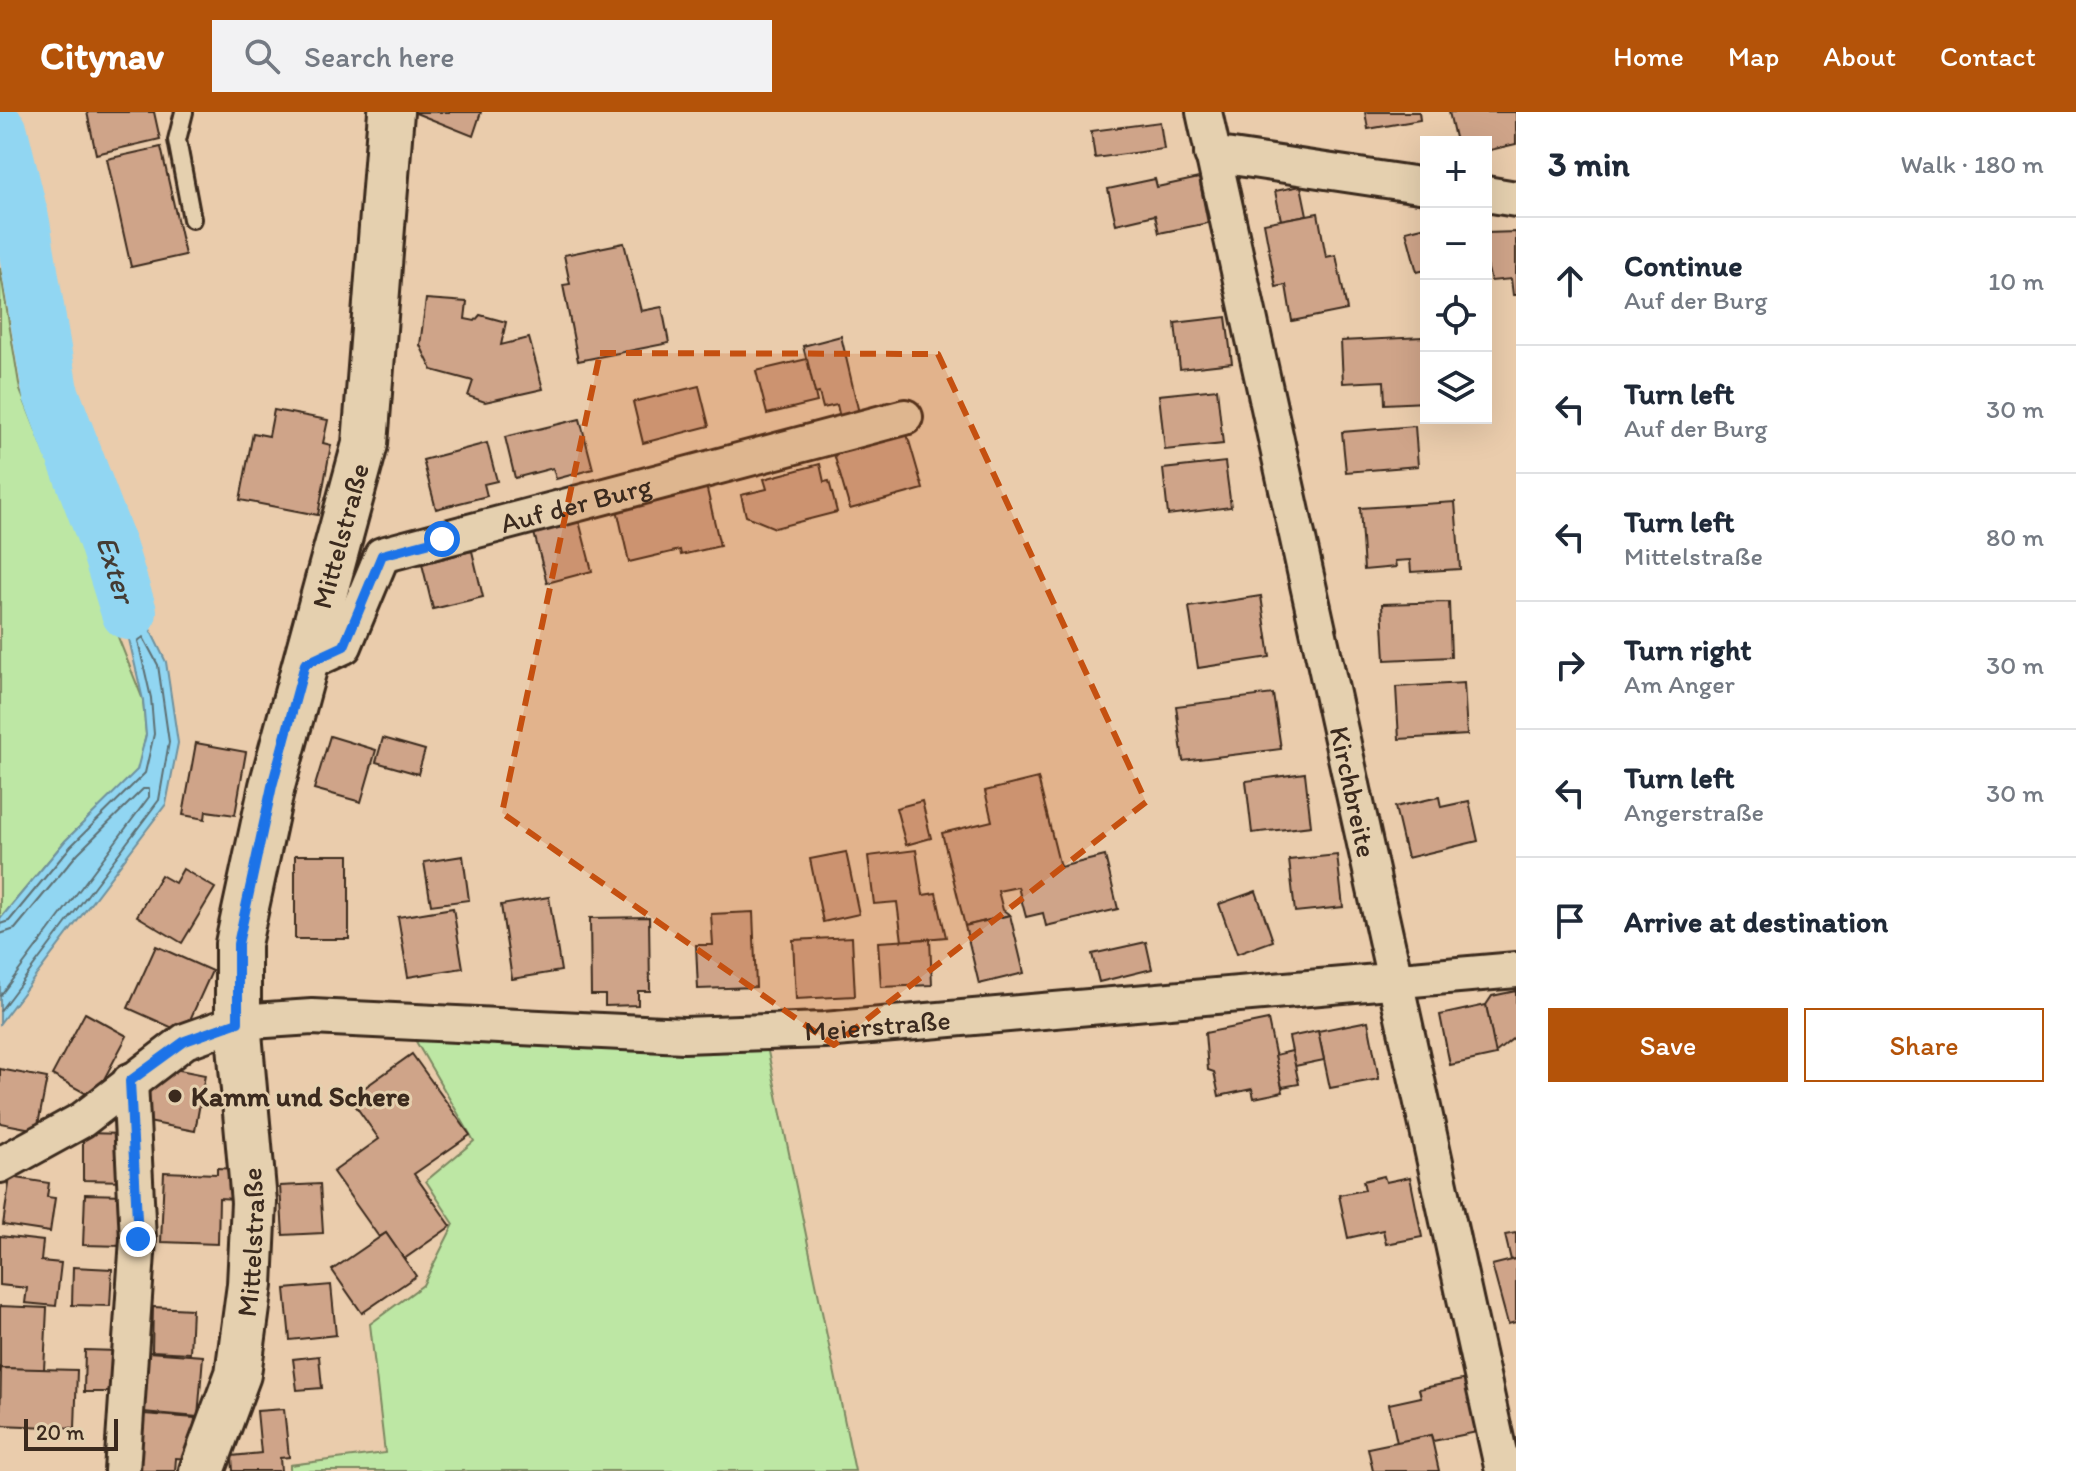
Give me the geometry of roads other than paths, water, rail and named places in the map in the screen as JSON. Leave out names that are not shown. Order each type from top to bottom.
[{"type":"main road","name":"Mittelstraße","points":[[202,1471],[238,1374],[250,1285],[254,1202],[238,1022],[238,944],[272,786],[365,444],[391,112]]},
{"type":"street","name":"Kirchbreite","points":[[1204,112],[1503,1471]]},
{"type":"street","points":[[1212,154],[1420,185]]},
{"type":"street","points":[[1492,195],[1516,199]]},
{"type":"street","name":"Auf der Burg","points":[[305,664],[344,646],[382,555],[905,417]]},
{"type":"street","name":"Meierstraße","points":[[0,1165],[82,1120],[185,1041],[238,1022],[312,1017],[684,1035],[808,1030],[1516,970]]},
{"type":"street","points":[[122,1471],[138,1239],[130,1081]]},
{"type":"lane","points":[[184,112],[177,140],[192,219]]},
{"type":"water","points":[[106,539],[166,662],[178,743],[166,804],[0,1023],[0,919],[65,841],[137,770],[146,735],[143,700]]},
{"type":"waterway","name":"Exter","points":[[0,132],[22,223],[50,391],[106,539],[129,612]]},
{"type":"place","name":"Kamm und Schere","points":[[175,1096]]}]
